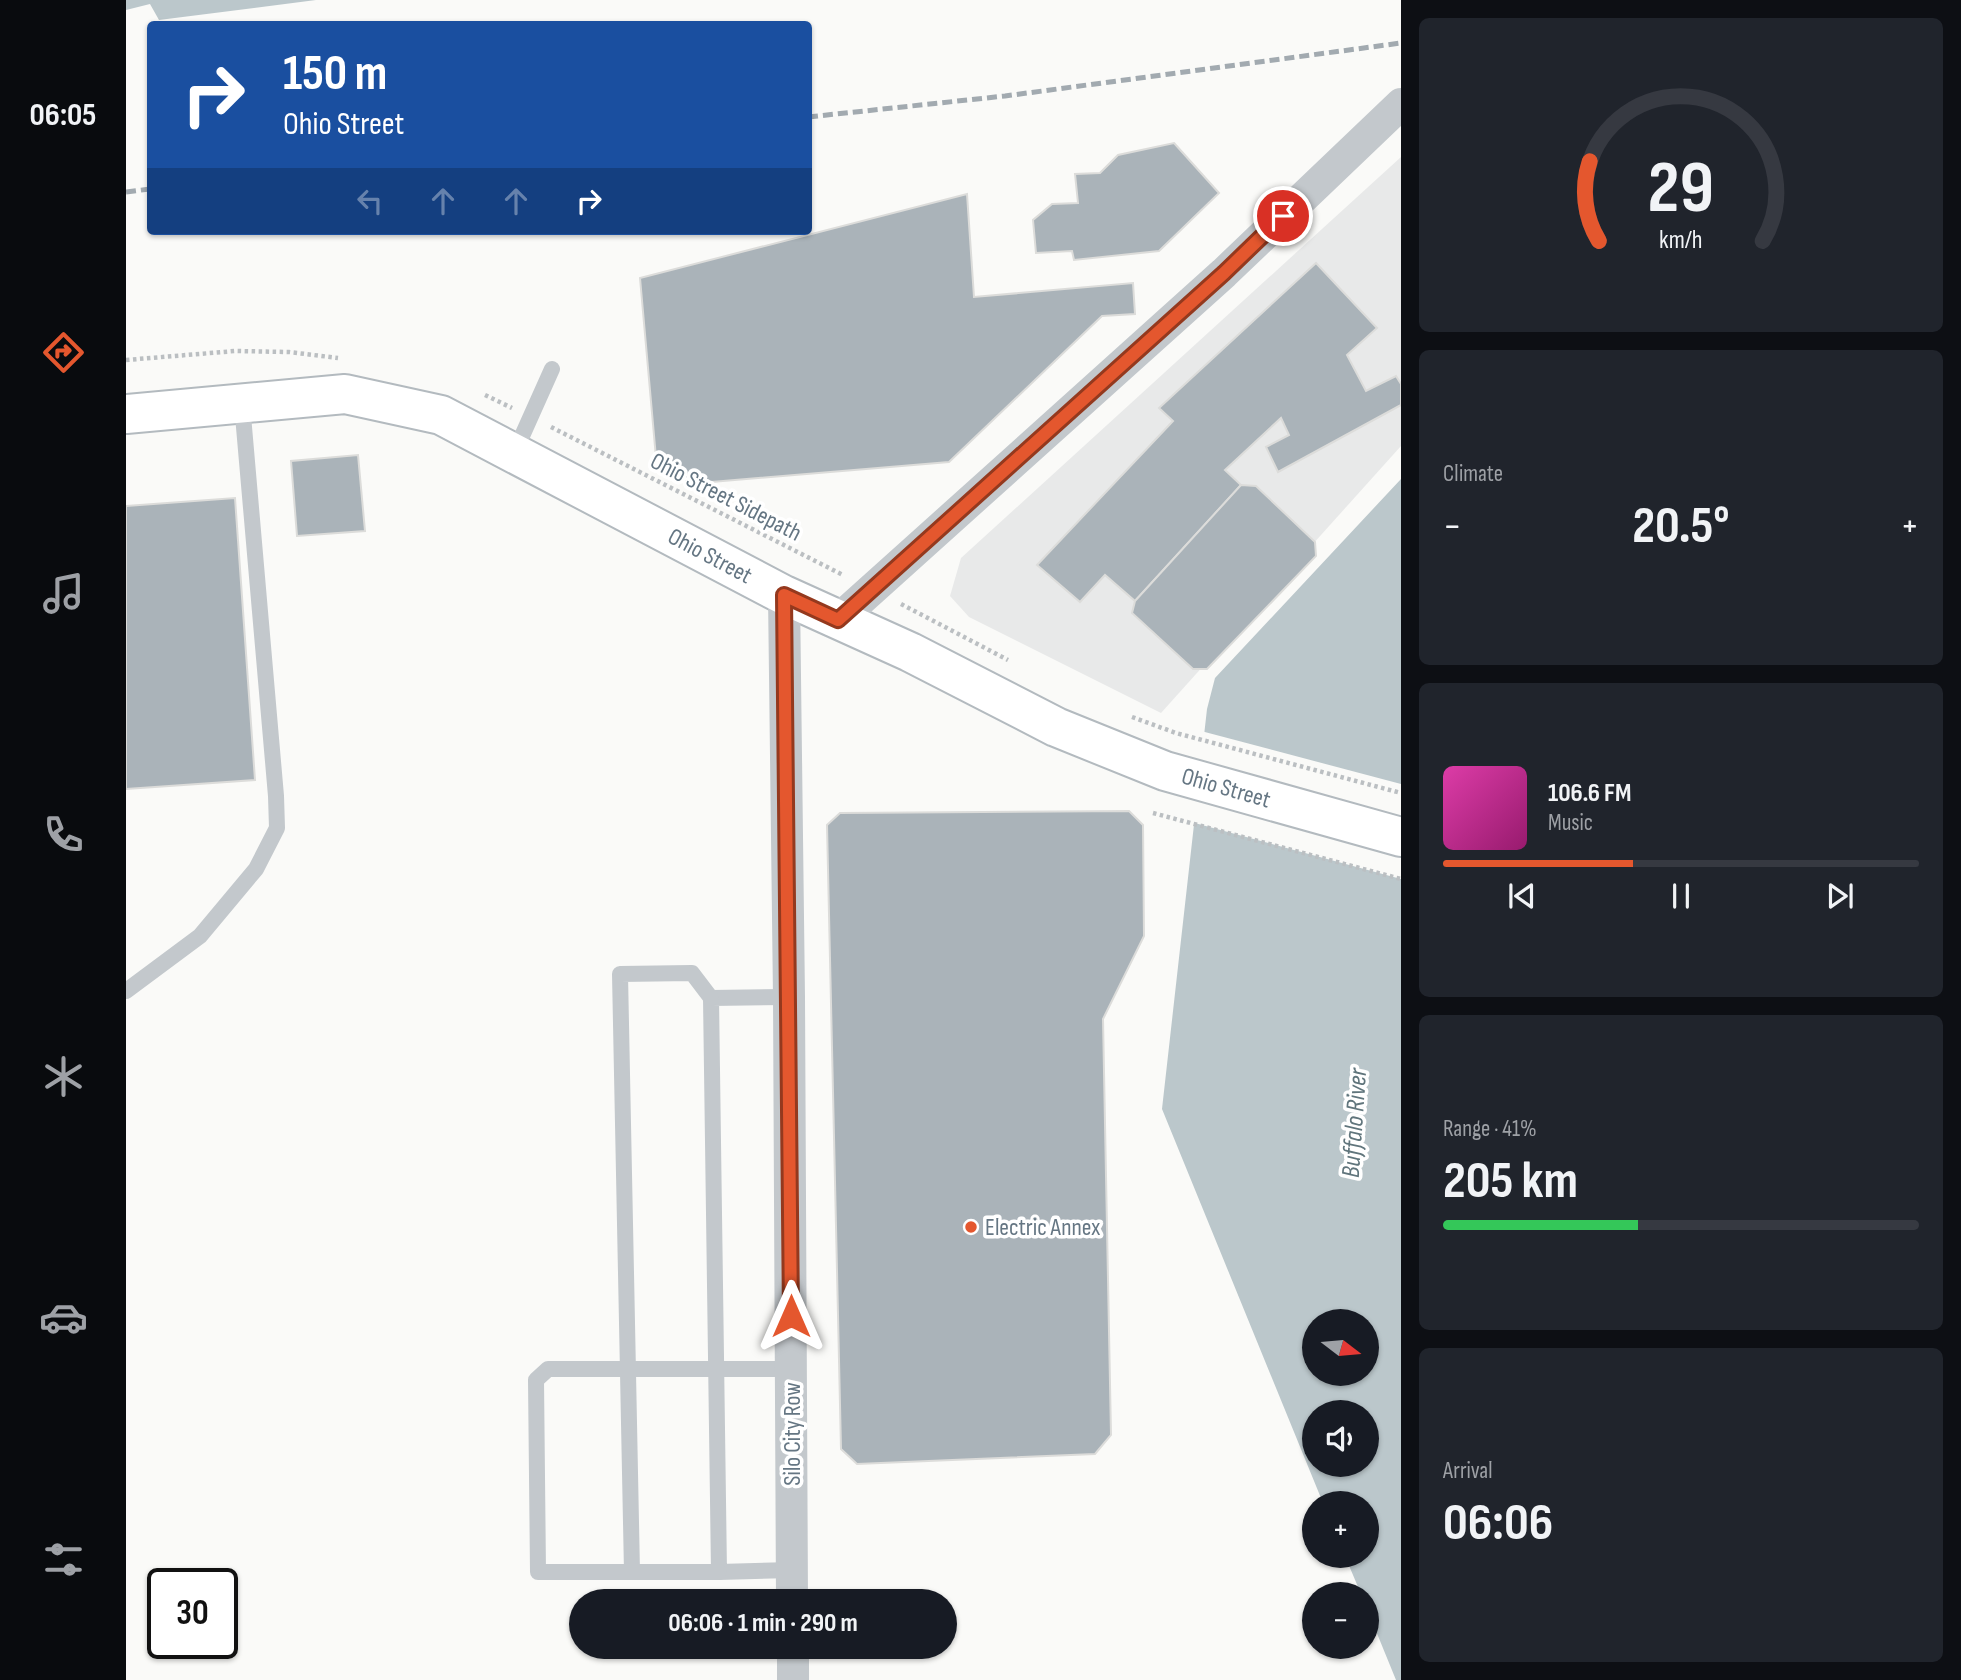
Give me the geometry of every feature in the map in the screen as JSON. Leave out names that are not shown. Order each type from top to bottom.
[{"type":"street","points":[[838,620],[1224,273],[1401,104]]},
{"type":"street","name":"Ohio Street","points":[[126,414],[345,394],[441,415],[784,595],[910,652],[1056,727],[1165,771],[1401,837]]},
{"type":"street","name":"Silo City Row","points":[[784,595],[792,1589]]},
{"type":"street","points":[[793,1659],[793,1680]]},
{"type":"lane","points":[[514,454],[552,369]]},
{"type":"lane","points":[[126,991],[200,936],[256,869],[278,828],[242,403]]},
{"type":"lane","points":[[632,1572],[620,974],[692,974],[711,998],[719,1572]]},
{"type":"lane","points":[[711,998],[789,997]]},
{"type":"lane","points":[[791,1369],[548,1369],[536,1380],[538,1572],[792,1570]]},
{"type":"path","points":[[126,360],[234,351],[289,352],[343,358]]},
{"type":"path","name":"Ohio Street Sidepath","points":[[592,447],[845,576]]},
{"type":"path","points":[[1176,733],[1401,793]]},
{"type":"path","points":[[1153,813],[1401,879]]},
{"type":"shaded area","points":[[1401,157],[1401,446],[1161,713],[969,617],[950,596],[961,558]]},
{"type":"water","points":[[126,0],[316,0],[159,20],[150,4],[126,10]]},
{"type":"water","name":"Buffalo River","points":[[1401,479],[1401,1680],[1396,1680],[1379,1638],[1379,1582],[1356,1582],[1350,1568],[1379,1568],[1379,1491],[1318,1491],[1312,1477],[1379,1477],[1379,1400],[1302,1400],[1302,1452],[1162,1109],[1207,709],[1215,678]]},
{"type":"pier","points":[[1201,731],[1401,784],[1401,879],[1191,822]]},
{"type":"building","points":[[1174,143],[1219,193],[1159,251],[1074,260],[1072,251],[1036,253],[1033,220],[1052,204],[1078,203],[1075,174],[1100,173],[1118,155]]},
{"type":"building","points":[[967,194],[974,297],[1133,283],[1135,314],[1102,316],[949,462],[688,484],[657,469],[640,278]]},
{"type":"building","points":[[1316,263],[1377,328],[1347,355],[1366,391],[1396,376],[1401,384],[1401,405],[1278,472],[1266,447],[1289,435],[1281,418],[1225,470],[1241,485],[1135,601],[1105,575],[1080,602],[1037,565],[1173,421],[1159,408]]},
{"type":"building","points":[[358,455],[365,531],[297,536],[291,461]]},
{"type":"building","points":[[1241,485],[1256,486],[1315,542],[1316,556],[1207,669],[1193,669],[1132,613],[1135,601]]},
{"type":"building","points":[[235,498],[255,780],[126,789],[126,506]]},
{"type":"building","name":"Electric Annex","points":[[1129,811],[1143,825],[1144,936],[1103,1019],[1111,1435],[1095,1454],[857,1464],[841,1449],[827,825],[840,813]]},
{"type":"railway","points":[[812,117],[1005,96],[1401,43]]},
{"type":"railway","points":[[126,192],[147,189]]},
{"type":"place","name":"Electric Annex","points":[[971,1227]]},
{"type":"route","points":[[791,1316],[784,595],[838,620],[1224,273],[1283,216]]}]
